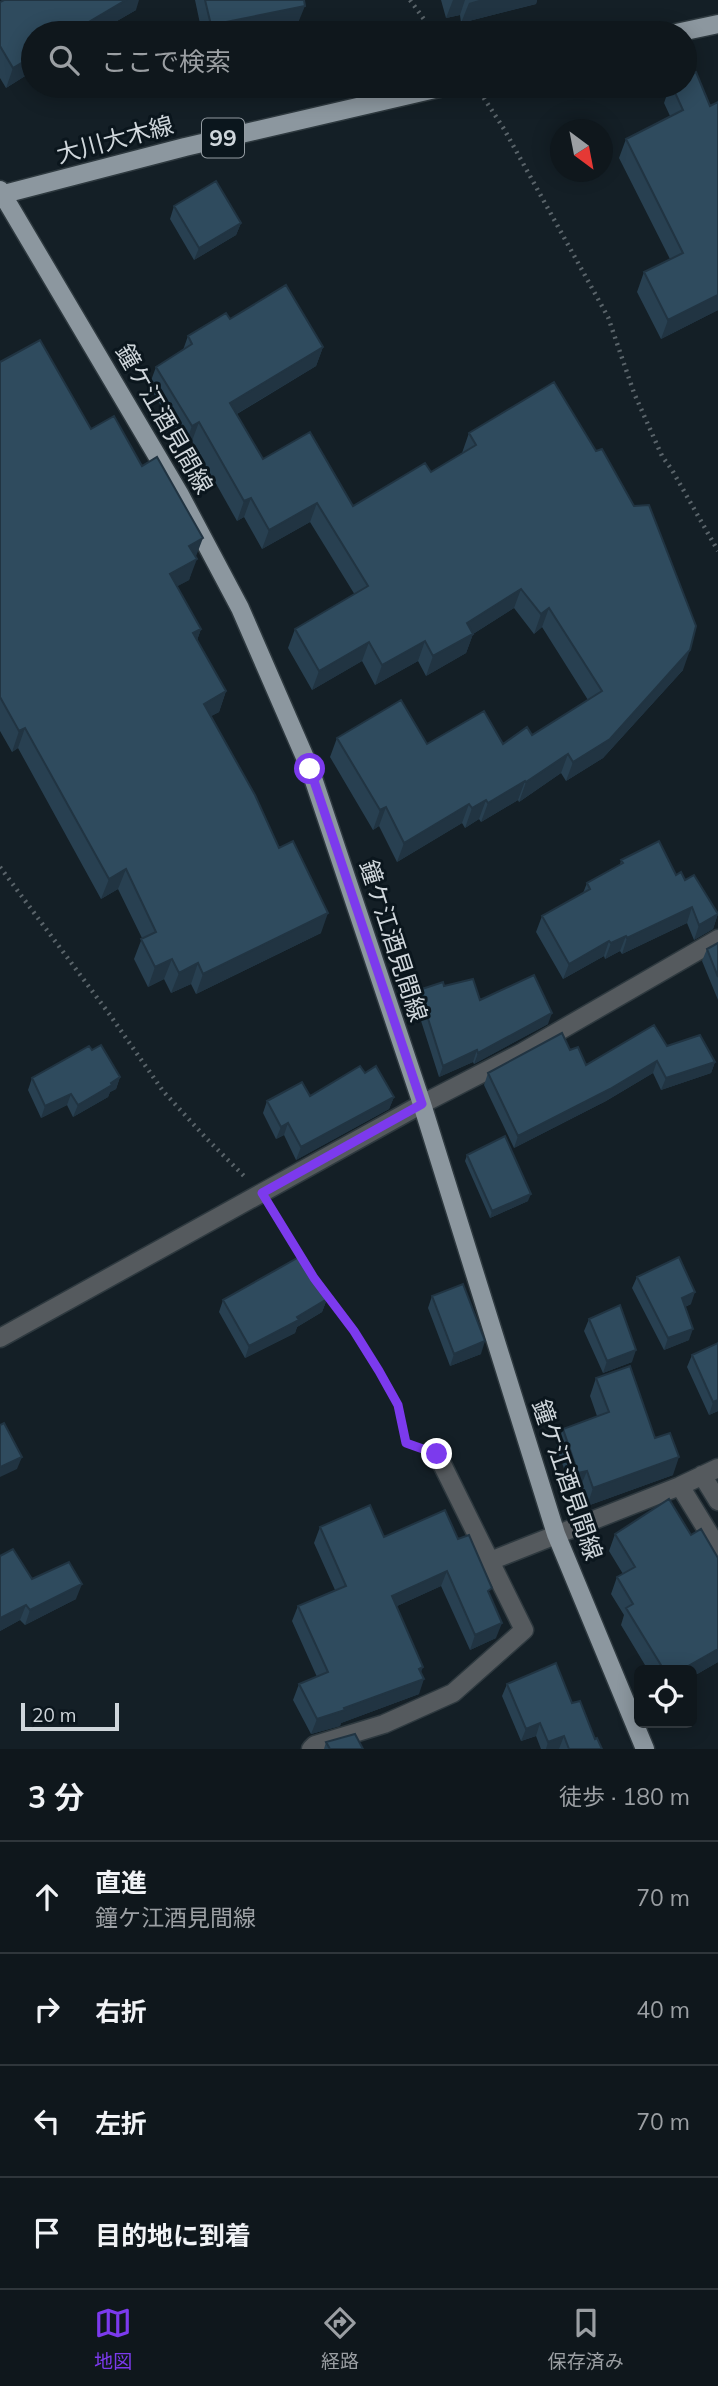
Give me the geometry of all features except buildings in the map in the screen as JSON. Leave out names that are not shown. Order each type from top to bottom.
[{"type":"main road","points":[[697,28],[718,24]]},
{"type":"main road","name":"大川大木線","points":[[1,193],[396,98]]},
{"type":"main road","name":"鐘ケ江酒見間線","points":[[1,193],[179,493],[240,608],[310,769],[422,1104],[556,1534],[645,1749]]},
{"type":"street","points":[[0,1338],[422,1104],[521,1053],[718,939]]},
{"type":"street","points":[[311,1749],[315,1745],[384,1724],[453,1693],[524,1630],[437,1454]]},
{"type":"street","points":[[490,1561],[680,1486],[710,1471],[718,1500]]},
{"type":"street","points":[[680,1486],[718,1548]]},
{"type":"path","points":[[410,0],[426,21]]},
{"type":"path","points":[[485,98],[608,317],[634,393],[662,456],[718,551]]},
{"type":"path","points":[[0,867],[163,1091],[262,1193],[314,1278],[354,1331],[385,1382],[398,1405],[406,1443],[437,1454]]},
{"type":"route","points":[[310,769],[422,1104],[262,1193],[314,1278],[354,1331],[379,1371],[398,1405],[406,1443],[437,1454]]}]
